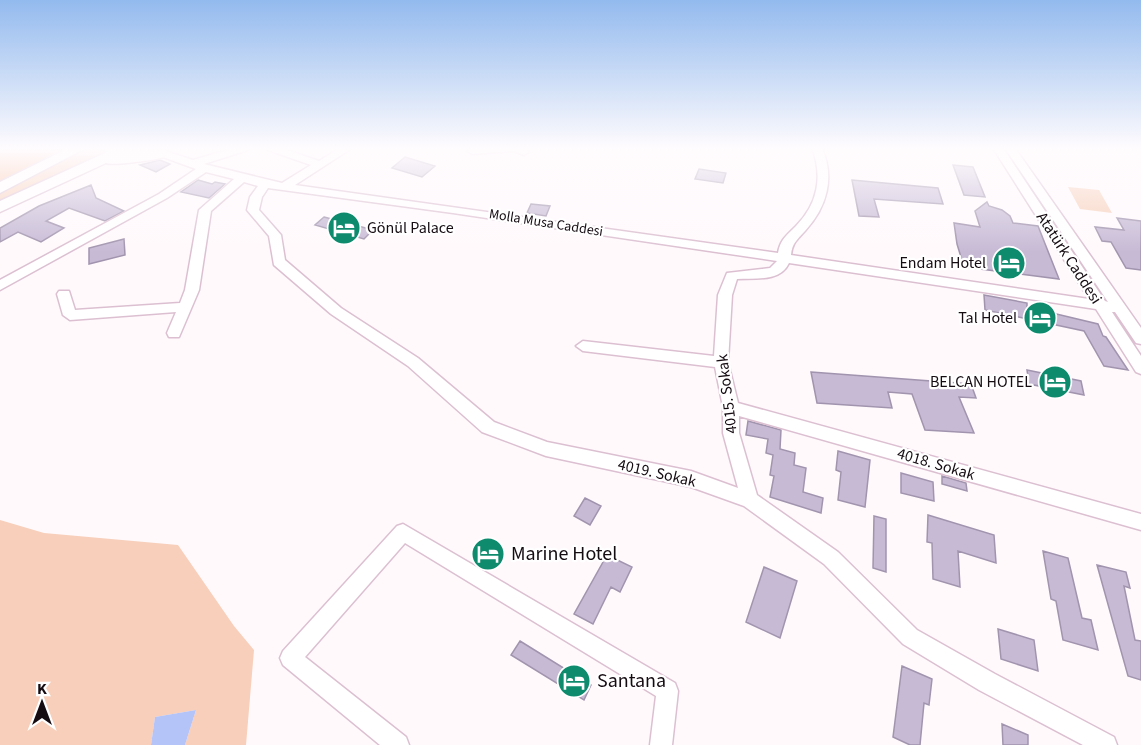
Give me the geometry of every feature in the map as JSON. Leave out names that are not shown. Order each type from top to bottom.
[{"type":"highway","points":[[0,207],[50,183]]},
{"type":"highway","points":[[44,186],[52,183]]},
{"type":"street","points":[[0,286],[163,196],[178,183]]},
{"type":"street","points":[[174,333],[192,290],[206,210],[237,183]]},
{"type":"street","name":"Molla Musa Caddesi","points":[[260,183],[930,279],[1096,300]]},
{"type":"street","points":[[285,186],[290,183]]},
{"type":"street","points":[[785,257],[787,242],[815,210],[824,183]]},
{"type":"street","name":"Atatürk Caddesi","points":[[1021,183],[1141,368]]},
{"type":"street","name":"Atatürk Caddesi","points":[[1034,183],[1141,339]]},
{"type":"street","name":"4019. Sokak","points":[[265,184],[256,197],[253,210],[275,235],[279,262],[336,311],[413,362],[488,427],[546,449],[691,479],[750,500],[831,558],[910,637],[987,682],[1106,745]]},
{"type":"street","name":"4015. Sokak","points":[[750,500],[730,433],[731,407],[722,362],[725,295],[732,276],[773,272],[779,269],[785,257]]},
{"type":"street","points":[[64,294],[70,315],[185,307]]},
{"type":"street","points":[[1096,300],[1111,296]]},
{"type":"street","points":[[1096,300],[1119,308]]},
{"type":"street","points":[[583,346],[722,362]]},
{"type":"street","name":"4018. Sokak","points":[[731,407],[1141,522]]},
{"type":"street","points":[[398,745],[290,658],[403,532],[667,691],[661,745]]},
{"type":"shaded area","points":[[18,183],[43,183],[0,202],[0,192]]},
{"type":"shaded area","points":[[1068,187],[1099,190],[1112,213],[1080,209]]},
{"type":"shaded area","points":[[0,520],[44,533],[178,545],[234,626],[254,650],[246,745],[185,745],[196,710],[155,717],[151,745],[0,745]]},
{"type":"water","points":[[196,710],[185,745],[151,745],[155,717]]},
{"type":"building","points":[[194,183],[225,184],[209,198],[181,192]]},
{"type":"building","points":[[853,183],[938,188],[943,204],[874,199],[879,217],[859,216]]},
{"type":"building","points":[[960,183],[979,183],[985,197],[964,195]]},
{"type":"building","points":[[91,185],[96,198],[124,211],[105,221],[69,208],[46,221],[64,228],[41,242],[18,232],[0,242],[0,228],[39,206]]},
{"type":"building","points":[[987,202],[989,206],[1002,210],[1010,216],[1013,223],[1038,226],[1059,279],[964,267],[954,223],[980,227],[975,211]]},
{"type":"building","points":[[531,204],[550,206],[546,216],[527,213]]},
{"type":"building","name":"Gönül Palace","points":[[324,217],[373,230],[364,239],[315,225]]},
{"type":"building","points":[[1117,218],[1141,221],[1141,270],[1126,268],[1111,242],[1102,241],[1095,227],[1124,230]]},
{"type":"building","points":[[124,239],[125,255],[89,264],[89,248]]},
{"type":"building","points":[[984,295],[1027,303],[1027,307],[1098,324],[1103,336],[1106,337],[1128,370],[1104,366],[1084,331],[985,310]]},
{"type":"building","name":"BELCAN HOTEL","points":[[1027,370],[1081,381],[1084,395],[1029,384]]},
{"type":"building","points":[[811,372],[971,384],[976,398],[959,397],[974,433],[925,430],[912,394],[888,392],[892,408],[817,403]]},
{"type":"building","points":[[748,421],[781,430],[780,449],[795,453],[794,465],[806,468],[803,492],[823,498],[821,513],[770,497],[774,476],[770,475],[773,455],[766,453],[768,439],[746,435]]},
{"type":"building","points":[[838,451],[870,460],[865,507],[838,500],[841,472],[836,470]]},
{"type":"building","points":[[901,473],[933,482],[934,501],[901,493]]},
{"type":"building","points":[[942,476],[966,483],[967,491],[942,484]]},
{"type":"building","points":[[585,498],[601,506],[590,525],[574,516]]},
{"type":"building","points":[[928,515],[994,535],[996,563],[958,551],[960,587],[933,579],[932,543],[927,542]]},
{"type":"building","points":[[874,516],[886,519],[886,572],[873,568]]},
{"type":"building","points":[[1043,551],[1068,558],[1082,618],[1091,620],[1098,650],[1063,640],[1056,601],[1051,599]]},
{"type":"building","points":[[607,555],[632,567],[620,592],[611,587],[593,624],[574,614]]},
{"type":"building","points":[[1097,565],[1126,572],[1130,588],[1124,586],[1135,640],[1141,641],[1141,680],[1128,676]]},
{"type":"building","points":[[764,567],[797,581],[780,638],[746,622]]},
{"type":"building","points":[[998,629],[1034,640],[1038,671],[1001,659]]},
{"type":"building","points":[[520,641],[591,685],[584,700],[511,655]]},
{"type":"building","points":[[902,666],[932,679],[929,705],[924,703],[920,745],[910,745],[893,737]]},
{"type":"building","points":[[1002,724],[1028,735],[1028,745],[1003,745]]},
{"type":"place","name":"Gönül Palace","points":[[344,228]]},
{"type":"place","name":"Endam Hotel","points":[[1009,263]]},
{"type":"place","name":"Tal Hotel","points":[[1040,318]]},
{"type":"place","name":"BELCAN HOTEL","points":[[1055,382]]},
{"type":"place","name":"Marine Hotel","points":[[488,554]]},
{"type":"place","name":"Santana","points":[[574,681]]}]
